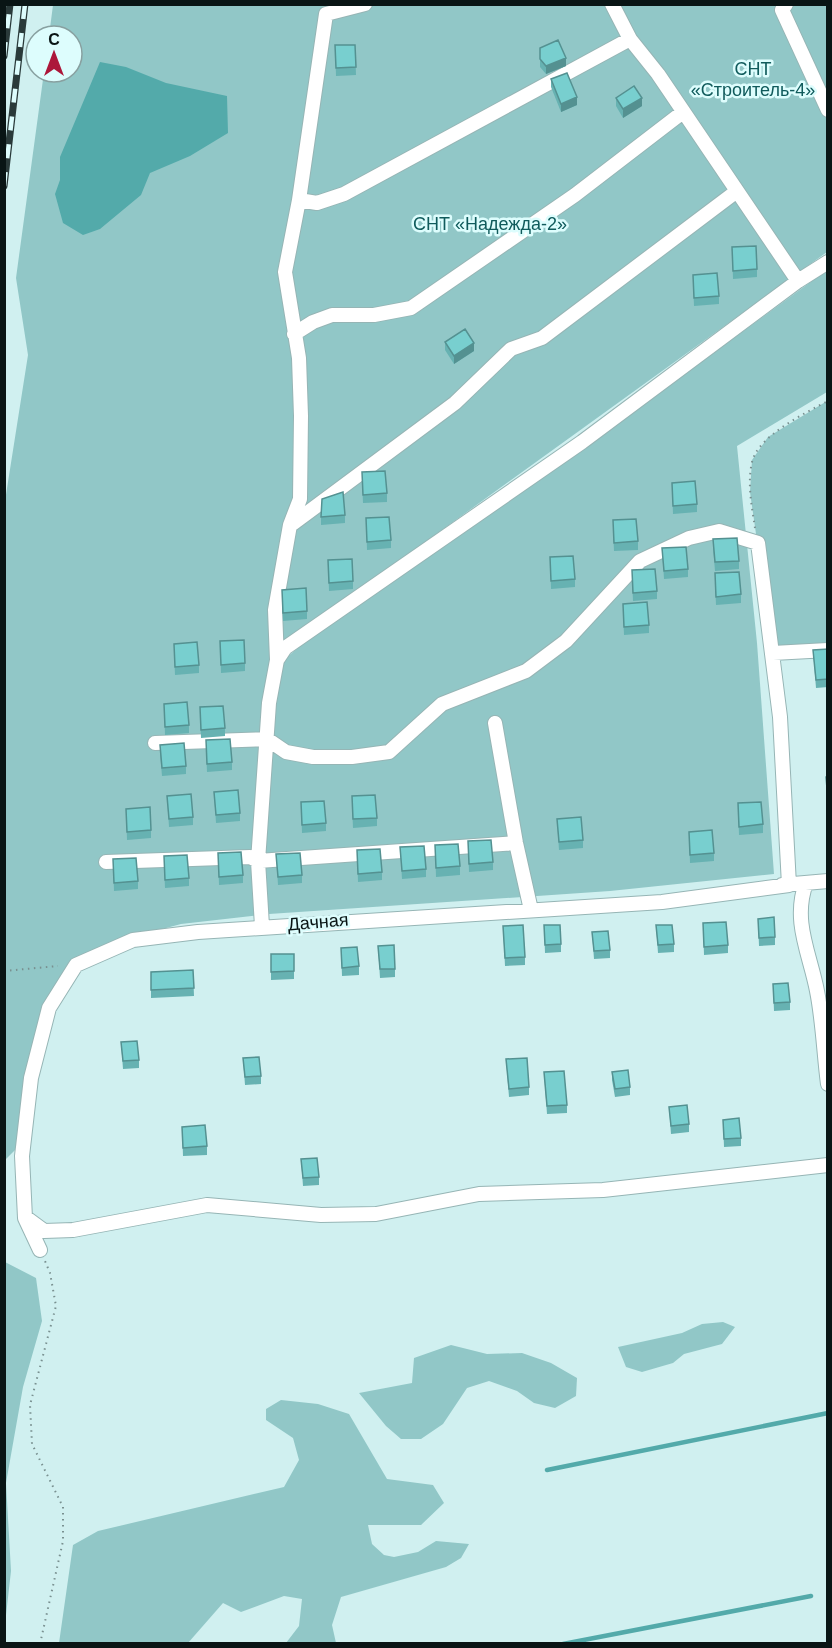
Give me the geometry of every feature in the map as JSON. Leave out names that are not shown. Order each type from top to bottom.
[{"type":"street","points":[[262,926],[258,861],[269,703],[277,660],[274,610],[290,525],[300,500],[299,358],[285,273],[299,200],[326,14],[365,4]]},
{"type":"street","points":[[612,4],[630,39],[683,112],[798,281]]},
{"type":"street","points":[[782,6],[828,110]]},
{"type":"street","points":[[299,200],[317,203],[344,194],[630,39]]},
{"type":"street","points":[[294,334],[313,322],[332,315],[374,315],[411,308],[575,195],[683,112]]},
{"type":"street","points":[[290,525],[455,403],[511,349],[542,338],[737,191]]},
{"type":"street","points":[[277,660],[285,648],[582,442],[798,281],[828,262]]},
{"type":"street","points":[[39,1251],[25,1218],[22,1155],[31,1078],[49,1008],[75,965],[133,940],[262,926],[662,902],[789,885],[780,717],[758,543],[719,531],[689,538],[640,561],[566,641],[526,671],[442,704],[389,752],[352,757],[312,757],[286,752],[267,739],[155,743]]},
{"type":"street","points":[[773,653],[828,650]]},
{"type":"street","points":[[495,723],[516,843],[531,910]]},
{"type":"street","points":[[106,862],[250,857],[258,861],[516,843]]},
{"type":"street","name":"Дачная","points":[[262,926],[828,881]]},
{"type":"street","points":[[806,883],[800,899],[801,925],[807,958],[817,991],[828,1083]]},
{"type":"street","points":[[25,1218],[44,1231],[73,1230],[207,1205],[321,1215],[376,1214],[479,1194],[603,1191],[828,1165]]},
{"type":"path","points":[[758,543],[750,492],[752,460],[768,437],[828,401]]},
{"type":"path","points":[[4,971],[75,965]]},
{"type":"path","points":[[39,1251],[50,1273],[56,1306],[30,1405],[32,1444],[63,1507],[63,1540],[40,1644]]},
{"type":"green space","points":[[53,5],[827,5],[827,252],[284,644],[286,658],[359,597],[587,445],[827,270],[827,392],[737,446],[757,643],[774,874],[610,891],[269,914],[181,924],[118,941],[81,961],[51,1009],[17,1148],[5,1160],[5,501],[28,355],[16,278],[42,84],[84,84],[84,24],[51,24]]},
{"type":"green space","points":[[827,401],[827,648],[773,653],[750,492],[752,460],[768,437]]},
{"type":"green space","points":[[5,1262],[36,1278],[42,1321],[23,1387],[6,1483],[11,1571],[5,1624]]},
{"type":"green space","points":[[723,1322],[735,1327],[722,1344],[684,1354],[673,1363],[642,1372],[626,1367],[618,1347],[682,1333],[702,1324]]},
{"type":"green space","points":[[451,1345],[487,1354],[522,1353],[551,1363],[577,1378],[576,1396],[555,1408],[534,1403],[517,1391],[489,1381],[467,1388],[443,1424],[421,1439],[401,1439],[386,1426],[359,1393],[412,1383],[414,1358]]},
{"type":"green space","points":[[281,1400],[318,1404],[349,1414],[387,1479],[433,1485],[444,1503],[421,1525],[368,1525],[372,1544],[384,1555],[394,1557],[418,1552],[436,1541],[469,1544],[461,1558],[446,1567],[341,1597],[332,1625],[336,1643],[286,1643],[299,1626],[302,1599],[284,1596],[241,1612],[223,1603],[188,1643],[59,1643],[73,1545],[98,1531],[284,1487],[299,1460],[293,1438],[266,1420],[266,1409]]},
{"type":"shaded area","points":[[100,62],[126,67],[166,83],[227,96],[228,133],[190,156],[150,173],[141,195],[100,229],[83,235],[63,223],[55,194],[60,180],[60,157]]},
{"type":"building","points":[[558,40],[566,58],[546,66],[540,59],[540,48]]},
{"type":"building","points":[[335,45],[355,45],[356,67],[336,68]]},
{"type":"building","points":[[567,73],[577,97],[561,104],[551,79]]},
{"type":"building","points":[[634,86],[642,98],[623,109],[616,98]]},
{"type":"building","points":[[756,246],[757,269],[733,271],[732,247]]},
{"type":"building","points":[[717,273],[719,296],[694,298],[693,275]]},
{"type":"building","points":[[465,329],[474,343],[454,356],[445,342]]},
{"type":"building","points":[[385,471],[387,493],[363,495],[362,472]]},
{"type":"building","points":[[695,481],[697,504],[673,506],[672,483]]},
{"type":"building","points":[[343,492],[345,515],[321,517],[322,499]]},
{"type":"building","points":[[389,517],[391,540],[367,542],[366,518]]},
{"type":"building","points":[[636,519],[638,541],[614,543],[613,520]]},
{"type":"building","points":[[737,538],[739,561],[715,562],[713,539]]},
{"type":"building","points":[[686,547],[688,569],[664,571],[662,548]]},
{"type":"building","points":[[573,556],[575,579],[551,581],[550,557]]},
{"type":"building","points":[[352,559],[353,581],[329,583],[328,560]]},
{"type":"building","points":[[655,569],[657,591],[633,593],[632,570]]},
{"type":"building","points":[[739,572],[741,594],[716,597],[715,573]]},
{"type":"building","points":[[306,588],[307,611],[283,613],[282,590]]},
{"type":"building","points":[[647,602],[649,625],[624,627],[623,604]]},
{"type":"building","points":[[244,640],[245,663],[221,665],[220,641]]},
{"type":"building","points":[[197,642],[199,665],[175,667],[174,644]]},
{"type":"building","points":[[828,649],[828,679],[816,680],[813,650]]},
{"type":"building","points":[[187,702],[189,725],[165,727],[164,704]]},
{"type":"building","points":[[223,706],[225,728],[201,730],[200,707]]},
{"type":"building","points":[[230,739],[232,762],[207,764],[206,740]]},
{"type":"building","points":[[184,743],[186,766],[162,768],[160,745]]},
{"type":"building","points":[[828,776],[828,800],[826,777]]},
{"type":"building","points":[[238,790],[240,813],[216,815],[214,792]]},
{"type":"building","points":[[191,794],[193,817],[169,819],[167,796]]},
{"type":"building","points":[[375,795],[377,818],[353,819],[352,796]]},
{"type":"building","points":[[324,801],[326,823],[302,825],[301,802]]},
{"type":"building","points":[[761,802],[763,824],[739,827],[738,803]]},
{"type":"building","points":[[150,807],[151,830],[127,832],[126,809]]},
{"type":"building","points":[[581,817],[583,840],[559,842],[557,819]]},
{"type":"building","points":[[712,830],[714,853],[690,855],[689,832]]},
{"type":"building","points":[[491,840],[493,862],[469,864],[468,841]]},
{"type":"building","points":[[458,844],[460,866],[436,868],[435,845]]},
{"type":"building","points":[[424,846],[426,869],[402,871],[400,847]]},
{"type":"building","points":[[380,849],[382,872],[358,874],[357,850]]},
{"type":"building","points":[[241,852],[243,875],[219,877],[218,853]]},
{"type":"building","points":[[300,853],[302,875],[278,877],[276,854]]},
{"type":"building","points":[[187,855],[189,878],[165,880],[164,856]]},
{"type":"building","points":[[136,858],[138,881],[114,883],[113,859]]},
{"type":"building","points":[[774,917],[775,937],[759,938],[758,919]]},
{"type":"building","points":[[726,922],[728,945],[704,947],[703,923]]},
{"type":"building","points":[[523,925],[525,957],[505,958],[503,926]]},
{"type":"building","points":[[544,925],[560,925],[561,944],[545,945]]},
{"type":"building","points":[[656,925],[672,925],[674,944],[658,945]]},
{"type":"building","points":[[608,931],[610,950],[594,951],[592,932]]},
{"type":"building","points":[[394,945],[395,969],[380,969],[378,946]]},
{"type":"building","points":[[357,947],[359,966],[342,968],[341,948]]},
{"type":"building","points":[[271,954],[294,954],[294,971],[271,972]]},
{"type":"building","points":[[193,970],[194,988],[151,990],[151,972]]},
{"type":"building","points":[[788,983],[790,1002],[774,1003],[773,984]]},
{"type":"building","points":[[137,1041],[139,1060],[123,1061],[121,1042]]},
{"type":"building","points":[[259,1057],[261,1076],[245,1077],[243,1058]]},
{"type":"building","points":[[527,1058],[529,1087],[509,1089],[506,1059]]},
{"type":"building","points":[[628,1070],[630,1087],[615,1089],[612,1072]]},
{"type":"building","points":[[564,1071],[567,1105],[547,1106],[544,1072]]},
{"type":"building","points":[[687,1105],[689,1124],[671,1126],[669,1107]]},
{"type":"building","points":[[739,1118],[741,1138],[724,1139],[723,1120]]},
{"type":"building","points":[[205,1125],[207,1146],[183,1148],[182,1127]]},
{"type":"building","points":[[317,1158],[319,1177],[303,1178],[301,1159]]},
{"type":"waterway","points":[[547,1470],[828,1413]]},
{"type":"waterway","points":[[563,1644],[811,1596]]},
{"type":"railway","points":[[4,56],[10,4]]},
{"type":"railway","points":[[4,186],[25,4]]},
{"type":"park label","name":"СНТ «Строитель-4»","points":[[753,79]]},
{"type":"park label","name":"СНТ «Надежда-2»","points":[[490,224]]}]
